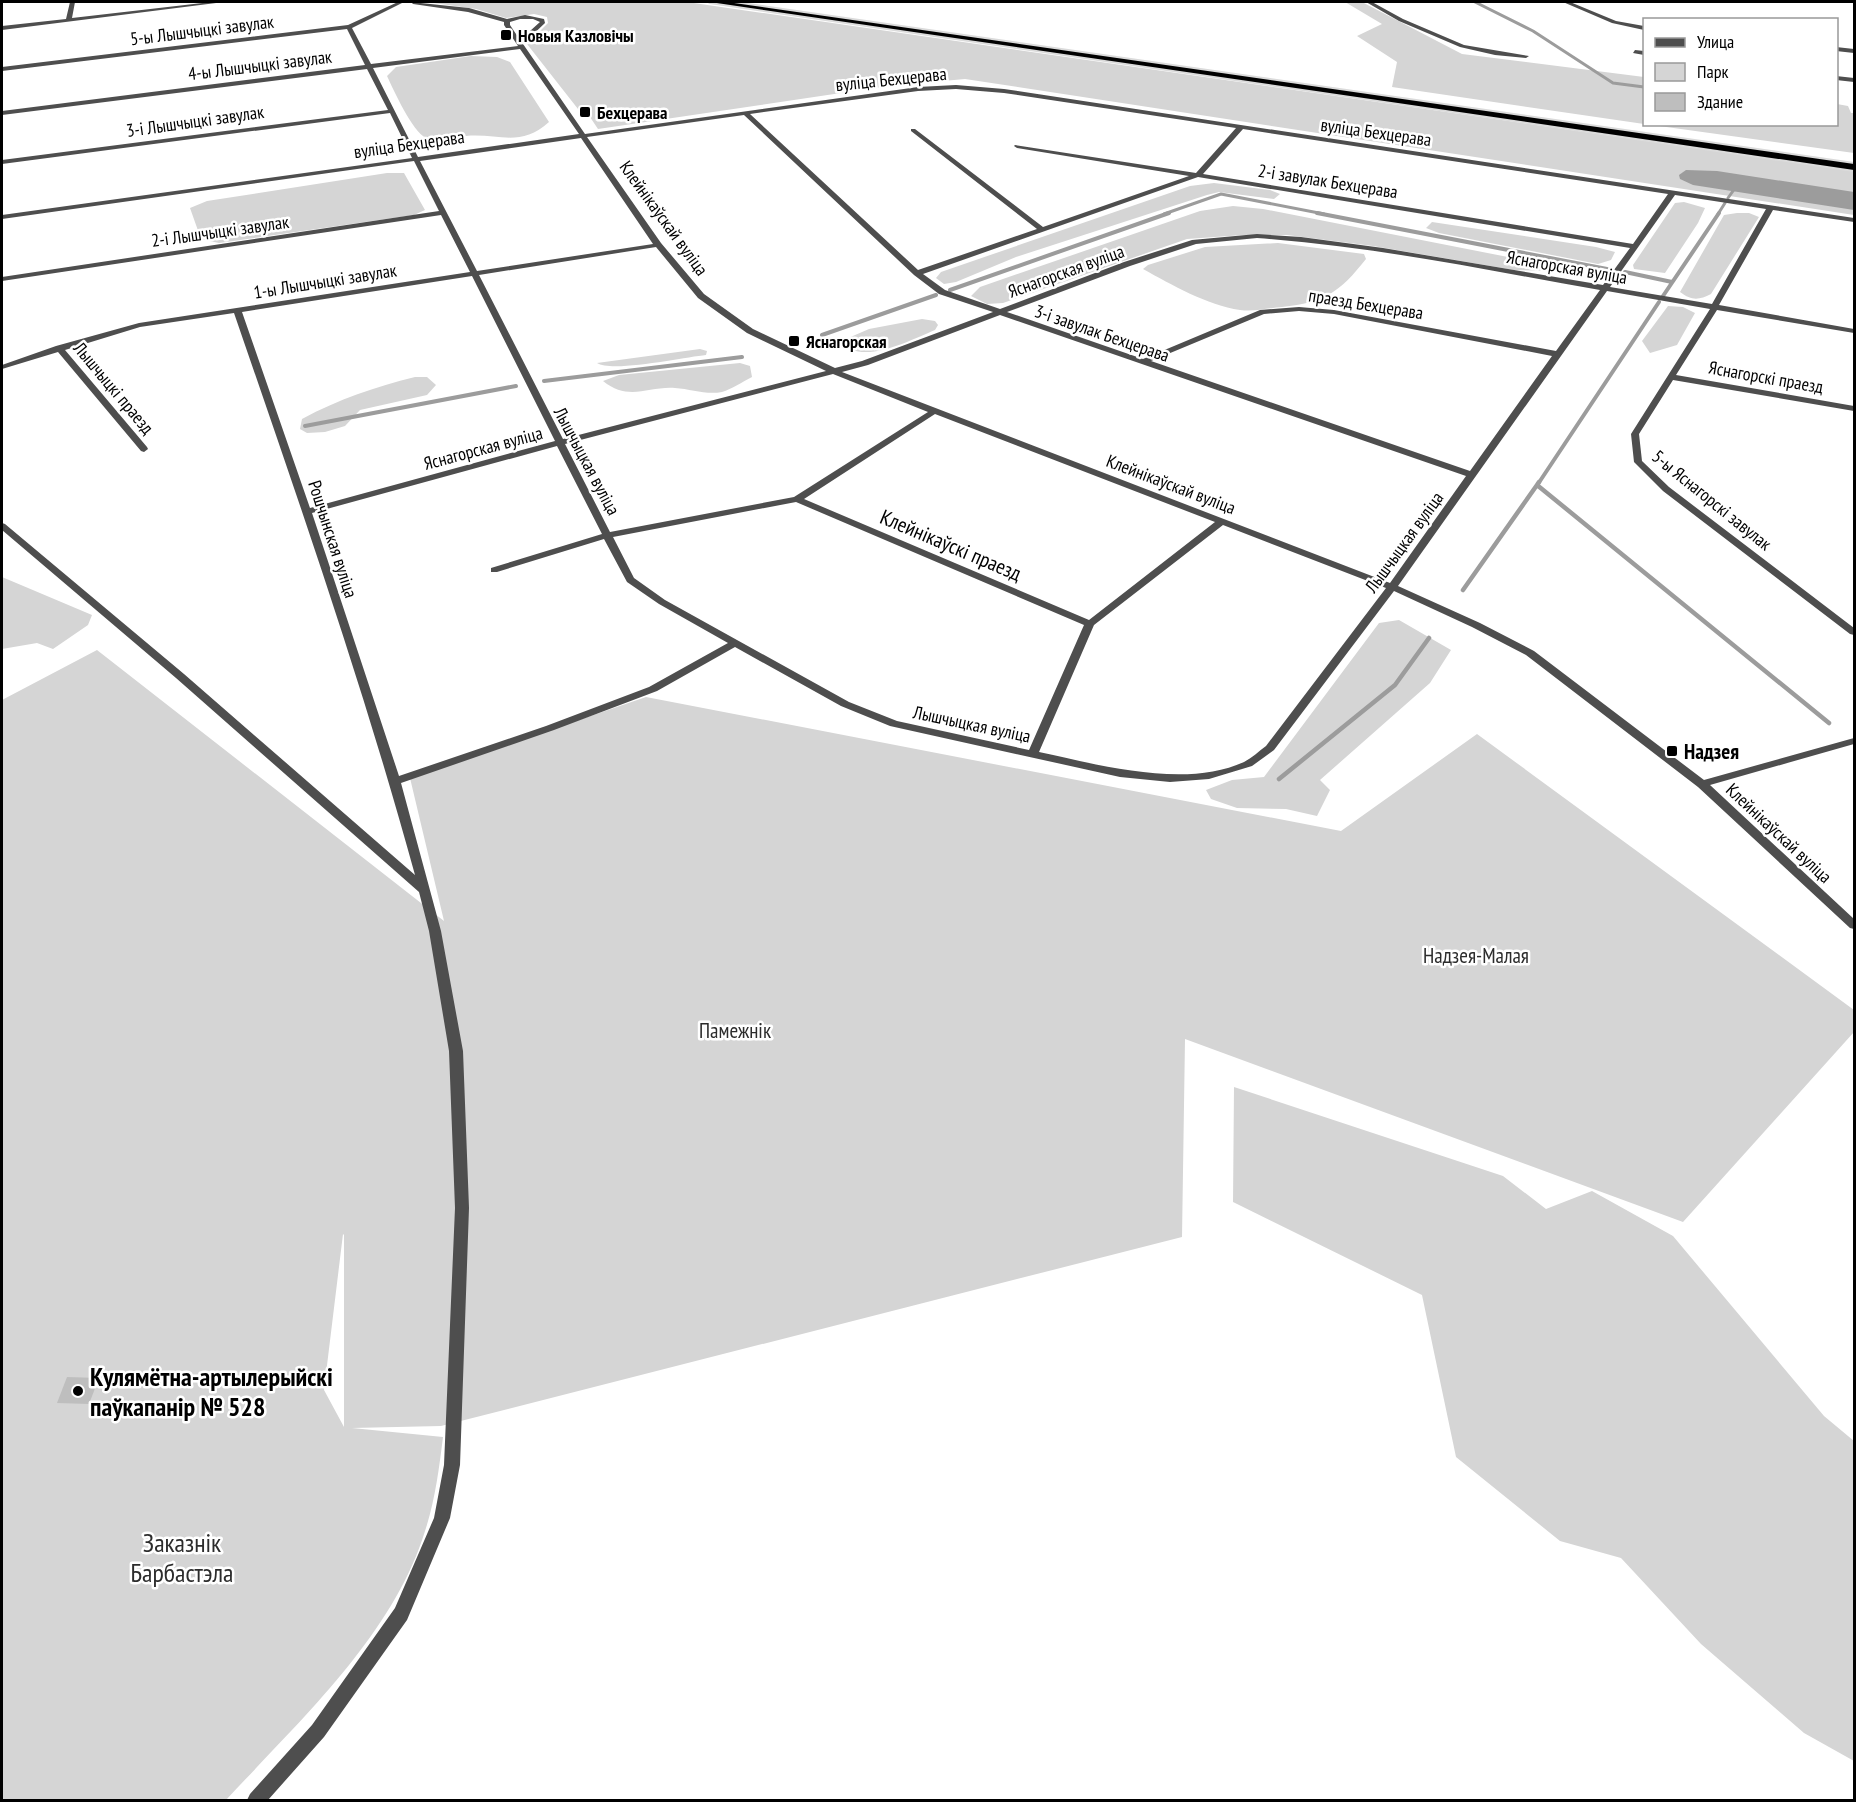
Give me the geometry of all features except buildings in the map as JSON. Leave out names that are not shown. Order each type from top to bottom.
[{"type":"highway","points":[[714,2],[1854,167]]},
{"type":"highway","points":[[744,2],[1854,161]]},
{"type":"street","points":[[69,20],[72,2]]},
{"type":"street","points":[[2,28],[221,2]]},
{"type":"street","name":"5-ы Лышчыцкі завулак","points":[[2,69],[349,27],[400,2]]},
{"type":"street","points":[[413,2],[469,10],[507,21],[523,16],[542,20],[543,22],[521,45]]},
{"type":"street","points":[[1369,2],[1401,20],[1454,43],[1495,53],[1526,56]]},
{"type":"street","points":[[1566,2],[1614,22],[1643,28]]},
{"type":"street","name":"Клейнікаўскай вуліца","points":[[507,21],[507,25],[658,244],[701,296],[750,331],[833,371],[933,412],[1392,586],[1530,653],[1702,784],[1854,925]]},
{"type":"street","name":"Лышчыцкая вуліца","points":[[349,27],[558,443],[630,580],[662,602],[844,704],[894,724],[1120,773],[1170,778],[1209,776],[1248,764],[1270,748],[1292,722],[1473,475],[1673,192]]},
{"type":"street","name":"4-ы Лышчыцкі завулак","points":[[2,114],[521,45]]},
{"type":"street","points":[[1838,49],[1854,51]]},
{"type":"street","points":[[1635,52],[1643,53]]},
{"type":"street","points":[[1838,78],[1854,80]]},
{"type":"street","name":"вуліца Бехцерава","points":[[2,217],[744,112],[918,89],[956,87],[1004,91],[1854,220]]},
{"type":"street","name":"3-і Лышчыцкі завулак","points":[[2,162],[393,111]]},
{"type":"street","name":"3-і завулак Бехцерава","points":[[744,112],[917,273],[942,292],[1473,475]]},
{"type":"street","points":[[917,273],[1198,175],[1241,127]]},
{"type":"street","points":[[913,130],[1042,230]]},
{"type":"street","name":"2-і завулак Бехцерава","points":[[1017,146],[1634,246]]},
{"type":"street","name":"5-ы Яснагорскі завулак","points":[[1772,207],[1714,308],[1635,434],[1638,462],[1666,489],[1854,632]]},
{"type":"street","name":"2-і Лышчыцкі завулак","points":[[2,279],[442,213]]},
{"type":"street","name":"Яснагорская вуліца","points":[[307,512],[558,443],[865,363],[1127,264],[1195,242],[1257,237],[1300,239],[1383,250],[1854,331]]},
{"type":"street","name":"1-ы Лышчыцкі завулак","points":[[2,367],[139,325],[658,244]]},
{"type":"street","name":"Рошчынская вуліца","points":[[237,309],[307,512],[395,781],[425,890],[456,1051],[462,1208],[452,1465],[442,1518],[401,1614],[318,1731],[256,1800]]},
{"type":"street","name":"праезд Бехцерава","points":[[1142,362],[1263,312],[1299,309],[1334,312],[1557,354]]},
{"type":"street","name":"Лышчыцкі праезд","points":[[59,348],[144,449]]},
{"type":"street","name":"Яснагорскі праезд","points":[[1672,377],[1854,409]]},
{"type":"street","points":[[494,570],[607,535],[797,499],[933,412]]},
{"type":"street","name":"Клейнікаўскі праезд","points":[[797,499],[1090,624]]},
{"type":"street","points":[[1033,754],[1090,624],[1222,521]]},
{"type":"street","points":[[2,526],[180,676],[425,890]]},
{"type":"street","points":[[395,781],[550,728],[653,689],[735,643]]},
{"type":"street","points":[[1702,784],[1854,741]]},
{"type":"green space","points":[[427,2],[687,2],[1854,171],[1854,215],[965,79],[888,86],[598,129],[586,111],[578,109],[527,44],[548,23],[547,17],[534,14],[506,18],[476,9]]},
{"type":"green space","points":[[1345,2],[1362,2],[1462,54],[1643,77],[1643,124],[1392,87],[1397,62],[1357,36],[1382,24]]},
{"type":"green space","points":[[471,56],[497,57],[510,62],[549,122],[529,135],[509,138],[466,136],[435,141],[421,134],[404,110],[387,76],[396,67]]},
{"type":"green space","points":[[1838,104],[1848,106],[1851,113],[1854,113],[1854,153],[1659,126],[1838,126]]},
{"type":"green space","points":[[387,173],[404,173],[425,210],[414,215],[219,243],[201,239],[190,208],[207,201]]},
{"type":"green space","points":[[1214,183],[1270,190],[1280,194],[1274,199],[1219,192],[1016,257],[956,282],[944,284],[936,278],[941,272],[1190,186]]},
{"type":"green space","points":[[1684,202],[1705,208],[1698,223],[1665,273],[1634,269],[1633,265],[1675,203]]},
{"type":"green space","points":[[1233,206],[1263,209],[1564,268],[1557,271],[1514,270],[1373,246],[1287,235],[1243,235],[1187,239],[1003,303],[987,304],[971,296],[980,287],[1200,211]]},
{"type":"green space","points":[[1749,213],[1759,217],[1711,294],[1696,299],[1680,292],[1724,215]]},
{"type":"green space","points":[[1432,222],[1596,247],[1615,252],[1611,260],[1598,264],[1439,233],[1426,228]]},
{"type":"green space","points":[[1278,243],[1364,254],[1366,259],[1339,288],[1320,299],[1297,305],[1250,311],[1202,299],[1143,269],[1148,265],[1205,247]]},
{"type":"green space","points":[[1668,306],[1683,307],[1695,313],[1677,345],[1650,353],[1642,341]]},
{"type":"green space","points":[[922,319],[935,321],[938,325],[935,330],[886,349],[860,352],[849,349],[839,342],[869,329]]},
{"type":"green space","points":[[700,349],[707,351],[706,355],[649,364],[605,366],[597,363]]},
{"type":"green space","points":[[740,363],[750,366],[752,377],[722,392],[710,393],[665,388],[630,392],[621,391],[603,381],[619,375]]},
{"type":"green space","points":[[415,377],[427,377],[436,385],[427,395],[360,410],[345,426],[325,432],[307,433],[300,429],[302,419],[330,405],[371,389]]},
{"type":"green space","points":[[2,577],[92,615],[88,625],[53,649],[37,643],[2,649]]},
{"type":"green space","points":[[1399,620],[1451,650],[1430,683],[1320,780],[1330,790],[1317,816],[1286,809],[1237,808],[1211,799],[1206,790],[1232,780],[1264,777],[1379,623]]},
{"type":"green space","points":[[97,650],[444,921],[410,778],[646,697],[1341,831],[1477,734],[1854,1010],[1854,1032],[1683,1222],[1185,1039],[1182,1237],[441,1426],[352,1428],[443,1437],[431,1508],[410,1570],[391,1606],[367,1642],[340,1676],[283,1740],[226,1800],[2,1800],[2,700]],"holes":[[[344,1235],[344,1427],[324,1390]]]},
{"type":"green space","points":[[1234,1087],[1503,1176],[1546,1209],[1592,1191],[1673,1236],[1824,1416],[1854,1441],[1854,1761],[1804,1733],[1701,1644],[1621,1558],[1560,1541],[1456,1457],[1422,1295],[1233,1202]]},
{"type":"shaded area","points":[[1686,170],[1717,171],[1854,192],[1854,210],[1693,185],[1680,179],[1679,175]]},
{"type":"waterway","points":[[1475,2],[1533,31],[1613,83],[1643,87]]},
{"type":"waterway","points":[[1728,198],[1733,191]]},
{"type":"waterway","points":[[1164,214],[1221,194],[1324,214]]},
{"type":"waterway","points":[[1718,214],[1725,203]]},
{"type":"waterway","points":[[950,290],[1169,213]]},
{"type":"waterway","points":[[1317,213],[1607,269]]},
{"type":"waterway","points":[[1663,296],[1719,213]]},
{"type":"waterway","points":[[1625,272],[1672,282]]},
{"type":"waterway","points":[[822,335],[936,295]]},
{"type":"waterway","points":[[1538,484],[1659,302]]},
{"type":"waterway","points":[[544,381],[742,357]]},
{"type":"waterway","points":[[305,426],[516,386]]},
{"type":"waterway","points":[[1463,590],[1537,485]]},
{"type":"waterway","points":[[1537,485],[1829,723]]},
{"type":"waterway","points":[[1279,779],[1395,685],[1429,638]]},
{"type":"place","name":"Новыя Казловічы","points":[[506,35]]},
{"type":"place","name":"Бехцерава","points":[[585,112]]},
{"type":"place","name":"Яснагорская","points":[[794,341]]},
{"type":"place","name":"Надзея","points":[[1672,751]]},
{"type":"place","name":"Кулямётна-артылерыйскі паўкапанір № 528","points":[[78,1391]]},
{"type":"park label","name":"Надзея-Малая","points":[[1476,955]]},
{"type":"park label","name":"Памежнік","points":[[735,1030]]},
{"type":"park label","name":"Заказнік Барбастэла","points":[[182,1557]]}]
